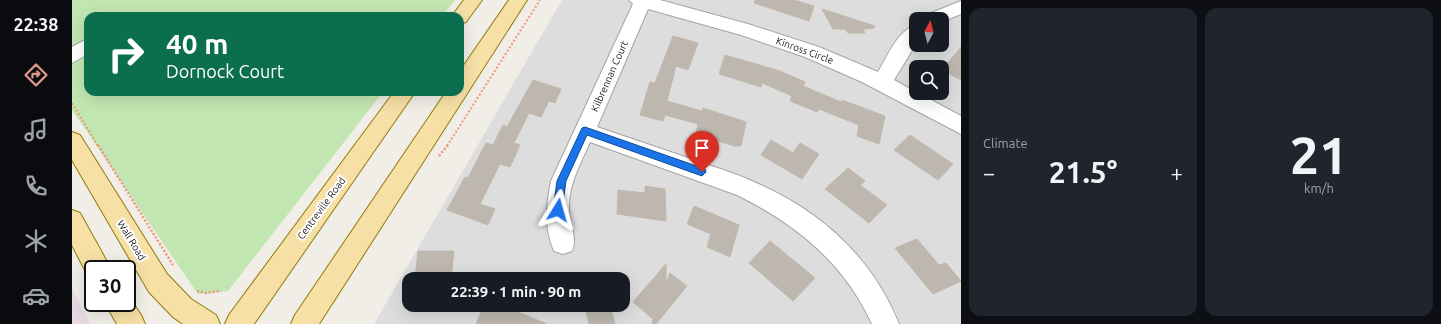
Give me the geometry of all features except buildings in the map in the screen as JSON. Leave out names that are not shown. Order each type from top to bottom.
[{"type":"main road","points":[[464,12],[473,0]]},
{"type":"main road","points":[[464,81],[518,0]]},
{"type":"main road","name":"Centreville Road","points":[[238,324],[402,96]]},
{"type":"main road","points":[[304,324],[454,96]]},
{"type":"main road","name":"Wall Road","points":[[72,141],[158,283],[182,308],[207,324]]},
{"type":"main road","points":[[72,221],[93,260]]},
{"type":"main road","points":[[124,312],[132,324]]},
{"type":"street","name":"Kinross Circle","points":[[640,1],[776,40],[812,52],[882,83],[961,126]]},
{"type":"street","name":"Kilbrennan Court","points":[[563,243],[558,210],[562,181],[585,131],[640,1]]},
{"type":"street","points":[[949,12],[961,7]]},
{"type":"street","points":[[882,83],[909,40]]},
{"type":"street","points":[[585,131],[745,188],[769,198],[792,211],[819,232],[853,268],[869,291],[886,324]]},
{"type":"path","points":[[72,103],[174,266]]},
{"type":"path","points":[[195,290],[206,293],[221,291]]},
{"type":"shaded area","points":[[562,0],[961,0],[961,324],[374,324],[402,276],[402,312],[630,312],[630,272],[404,272]]},
{"type":"shaded area","points":[[72,288],[90,324],[72,324]]},
{"type":"green space","points":[[72,0],[455,0],[445,12],[84,12],[84,96],[380,96],[228,291],[198,294],[72,110]]},
{"type":"route","points":[[558,210],[562,181],[585,131],[702,172]]}]
